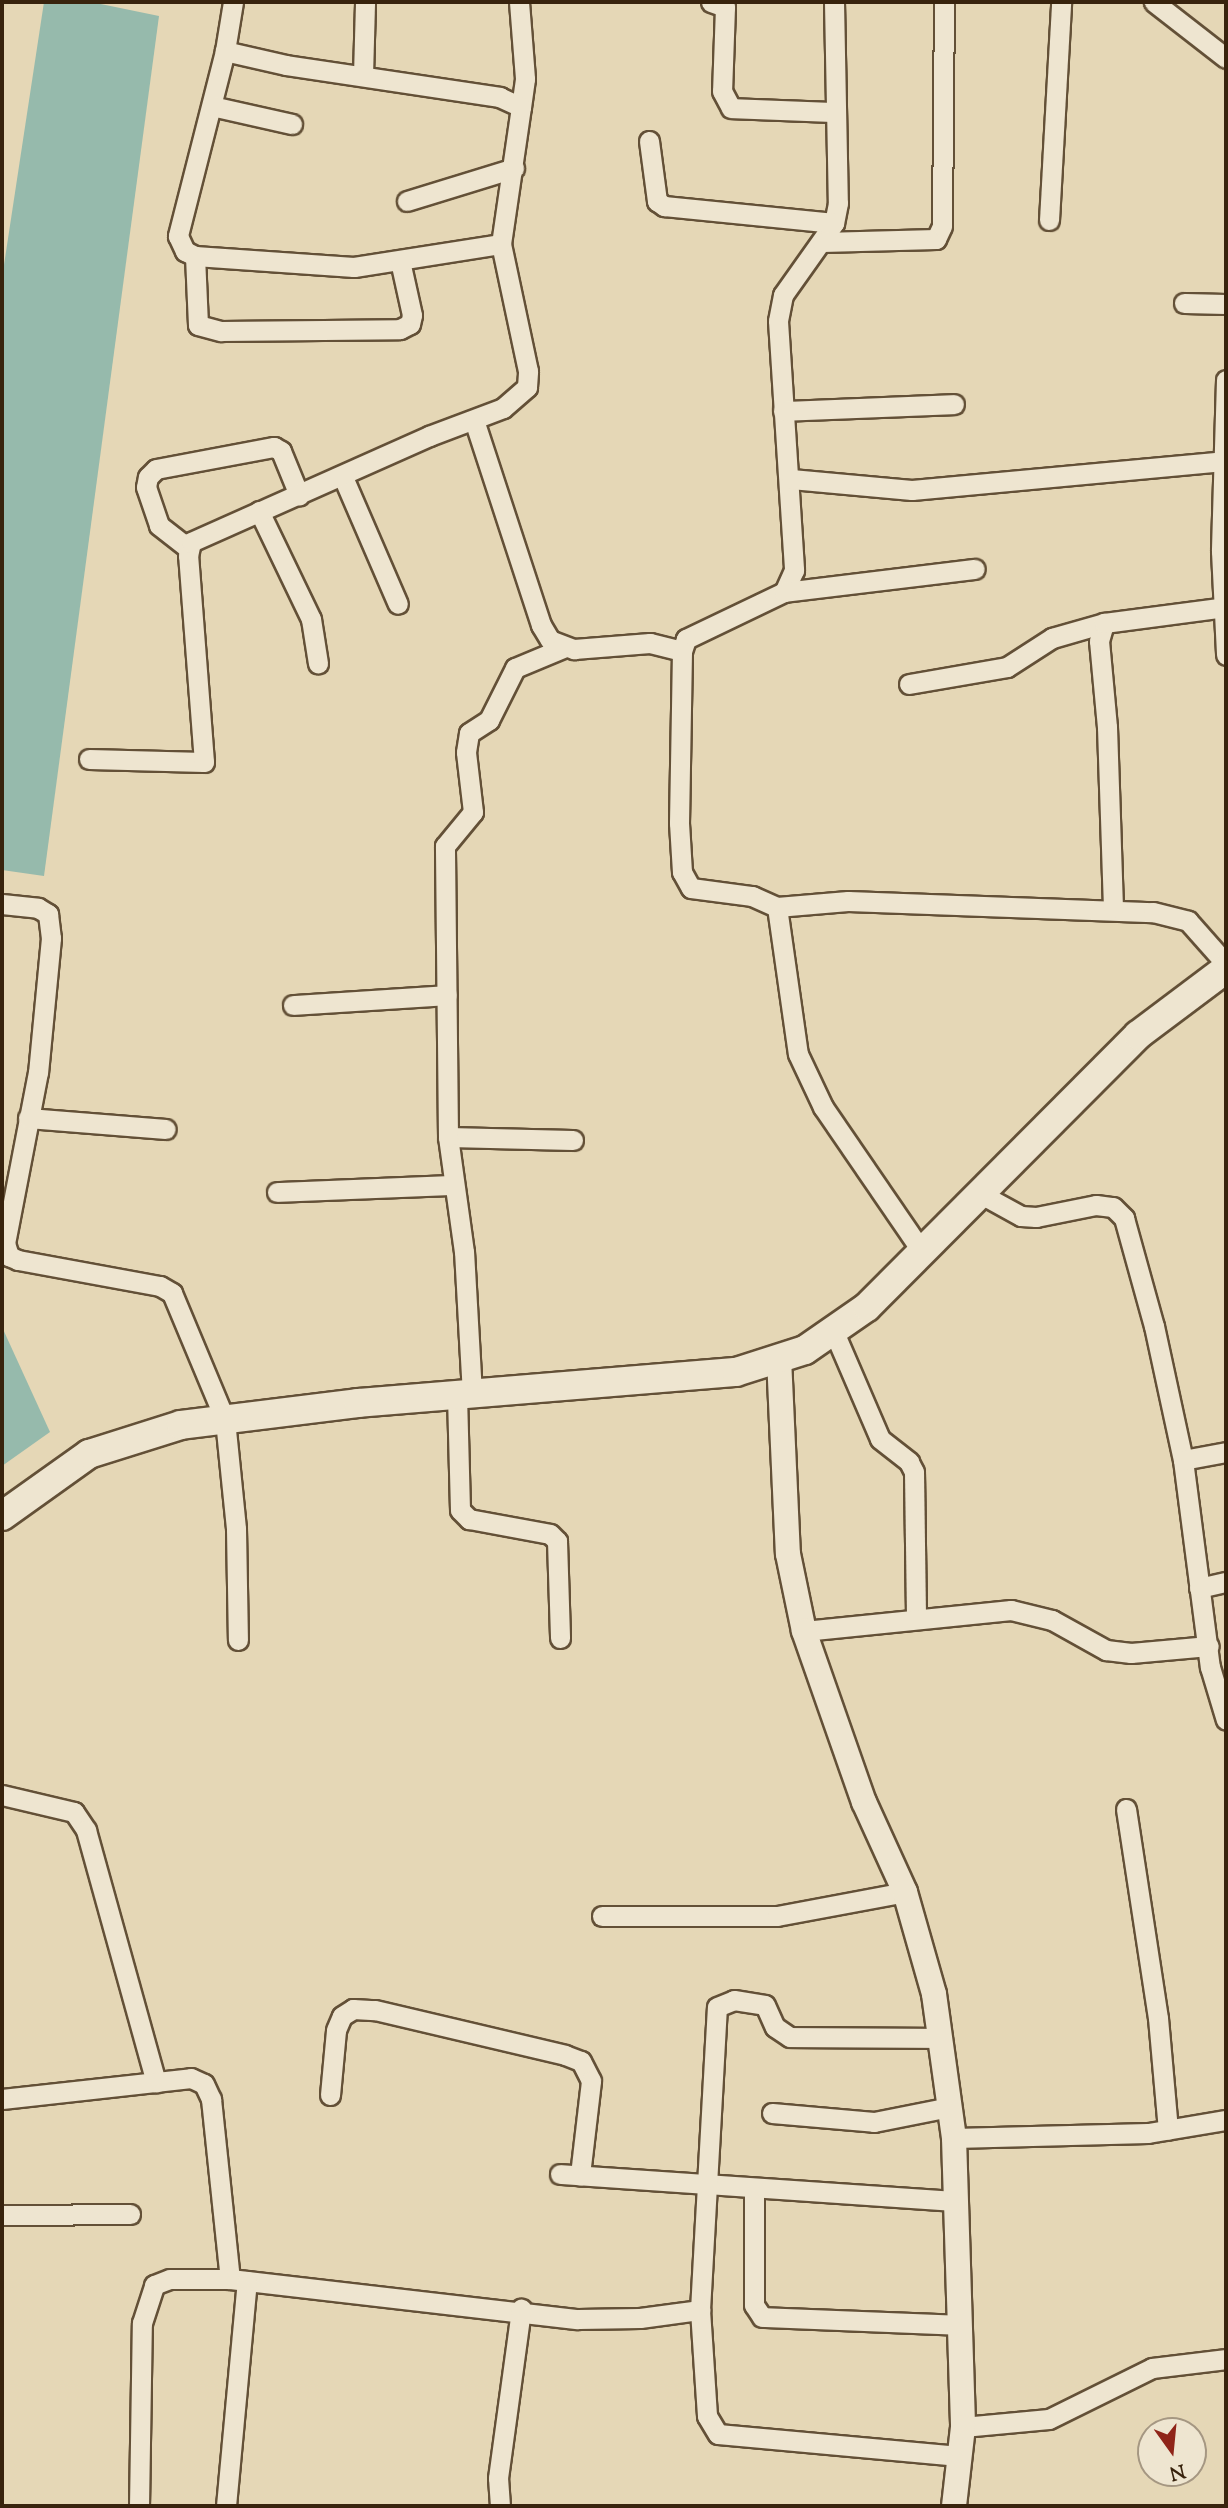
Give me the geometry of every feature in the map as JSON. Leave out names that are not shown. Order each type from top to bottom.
[{"type":"main road","points":[[2,1516],[89,1454],[181,1425],[464,1395],[736,1372],[804,1350],[867,1307],[1138,1035],[1226,966]]},
{"type":"street","points":[[233,2],[225,51],[178,236],[185,251],[195,256],[354,267],[501,244]]},
{"type":"street","points":[[363,75],[365,2]]},
{"type":"street","points":[[89,759],[204,762],[188,548],[197,538],[503,408],[527,387],[528,371],[501,244],[525,79],[519,2]]},
{"type":"street","points":[[711,2],[725,7],[727,16],[722,91],[731,108],[836,112]]},
{"type":"street","points":[[784,592],[794,570],[791,479],[783,411],[778,321],[783,295],[834,223],[838,203],[834,2]]},
{"type":"street","points":[[822,242],[936,239],[942,226],[944,2]]},
{"type":"street","points":[[1049,220],[1061,2]]},
{"type":"street","points":[[1154,2],[1226,58]]},
{"type":"street","points":[[225,51],[500,97],[521,107]]},
{"type":"street","points":[[212,106],[292,124]]},
{"type":"street","points":[[649,141],[657,201],[664,206],[834,223]]},
{"type":"street","points":[[407,201],[514,168]]},
{"type":"street","points":[[195,256],[198,325],[221,331],[400,329],[410,324],[412,316],[400,261]]},
{"type":"street","points":[[1184,303],[1226,304]]},
{"type":"street","points":[[1226,380],[1226,655]]},
{"type":"street","points":[[783,411],[954,404]]},
{"type":"street","points":[[474,420],[541,625],[550,640],[563,648]]},
{"type":"street","points":[[188,548],[159,525],[146,487],[148,477],[156,469],[274,447],[281,451],[299,495]]},
{"type":"street","points":[[791,479],[912,490],[1224,461]]},
{"type":"street","points":[[342,477],[398,604]]},
{"type":"street","points":[[259,511],[311,619],[318,663]]},
{"type":"street","points":[[975,569],[784,592],[686,639],[681,651],[682,872],[691,888],[752,896],[777,907],[848,901],[1113,908],[1188,922],[1226,966]]},
{"type":"street","points":[[909,684],[1007,667],[1052,638],[1104,623],[1225,607]]},
{"type":"street","points":[[1104,623],[1099,641],[1107,727],[1113,908]]},
{"type":"street","points":[[560,1638],[557,1541],[550,1534],[469,1519],[460,1510],[464,1395],[464,1252],[449,1137],[445,846],[472,812],[467,740],[496,710],[515,668],[563,648],[650,643],[681,651]]},
{"type":"street","points":[[2,904],[38,908],[51,922],[45,1024],[5,1243],[9,1256],[160,1286],[172,1293],[225,1420],[236,1529],[238,1640]]},
{"type":"street","points":[[777,907],[799,1054],[823,1107],[923,1253]]},
{"type":"street","points":[[293,1005],[447,995]]},
{"type":"street","points":[[28,1118],[166,1129]]},
{"type":"street","points":[[449,1137],[573,1140]]},
{"type":"street","points":[[277,1192],[454,1185]]},
{"type":"street","points":[[979,1193],[1021,1216],[1036,1217],[1096,1205],[1113,1207],[1124,1218],[1154,1326],[1183,1460],[1199,1588],[1226,1720]]},
{"type":"street","points":[[834,1332],[880,1439],[909,1462],[914,1472],[916,1619]]},
{"type":"street","points":[[779,1358],[788,1554],[804,1631],[864,1802],[905,1892],[934,1994],[954,2138],[963,2427],[954,2506]]},
{"type":"street","points":[[1183,1460],[1226,1452]]},
{"type":"street","points":[[1199,1588],[1226,1583]]},
{"type":"street","points":[[804,1631],[1011,1610],[1052,1619],[1106,1650],[1131,1653],[1209,1646]]},
{"type":"street","points":[[2,1796],[74,1812],[86,1830],[156,2082]]},
{"type":"street","points":[[1126,1809],[1158,2018],[1168,2130]]},
{"type":"street","points":[[603,1916],[777,1916],[905,1892]]},
{"type":"street","points":[[940,2038],[790,2037],[775,2027],[765,2005],[722,2002],[717,2007],[700,2310],[707,2416],[719,2434],[959,2456]]},
{"type":"street","points":[[330,2095],[336,2031],[342,2016],[353,2009],[375,2010],[565,2054],[581,2061],[591,2081],[580,2175]]},
{"type":"street","points":[[2,2099],[191,2078],[204,2084],[211,2099],[238,2280],[226,2506]]},
{"type":"street","points":[[772,2113],[874,2122],[950,2108]]},
{"type":"street","points":[[954,2138],[1168,2130],[1226,2120]]},
{"type":"street","points":[[560,2174],[956,2200]]},
{"type":"street","points":[[754,2188],[754,2305],[762,2317],[960,2325]]},
{"type":"street","points":[[2,2215],[130,2214]]},
{"type":"street","points":[[139,2506],[142,2323],[147,2297],[154,2285],[170,2279],[238,2280],[521,2309],[578,2319],[640,2318],[700,2310]]},
{"type":"street","points":[[500,2506],[498,2478],[521,2309]]},
{"type":"street","points":[[963,2427],[1049,2419],[1152,2368],[1226,2359]]},
{"type":"shaded area","points":[[44,2],[91,2],[159,16],[44,876],[2,870],[2,278]]},
{"type":"shaded area","points":[[2,1327],[50,1432],[2,1466]]}]
